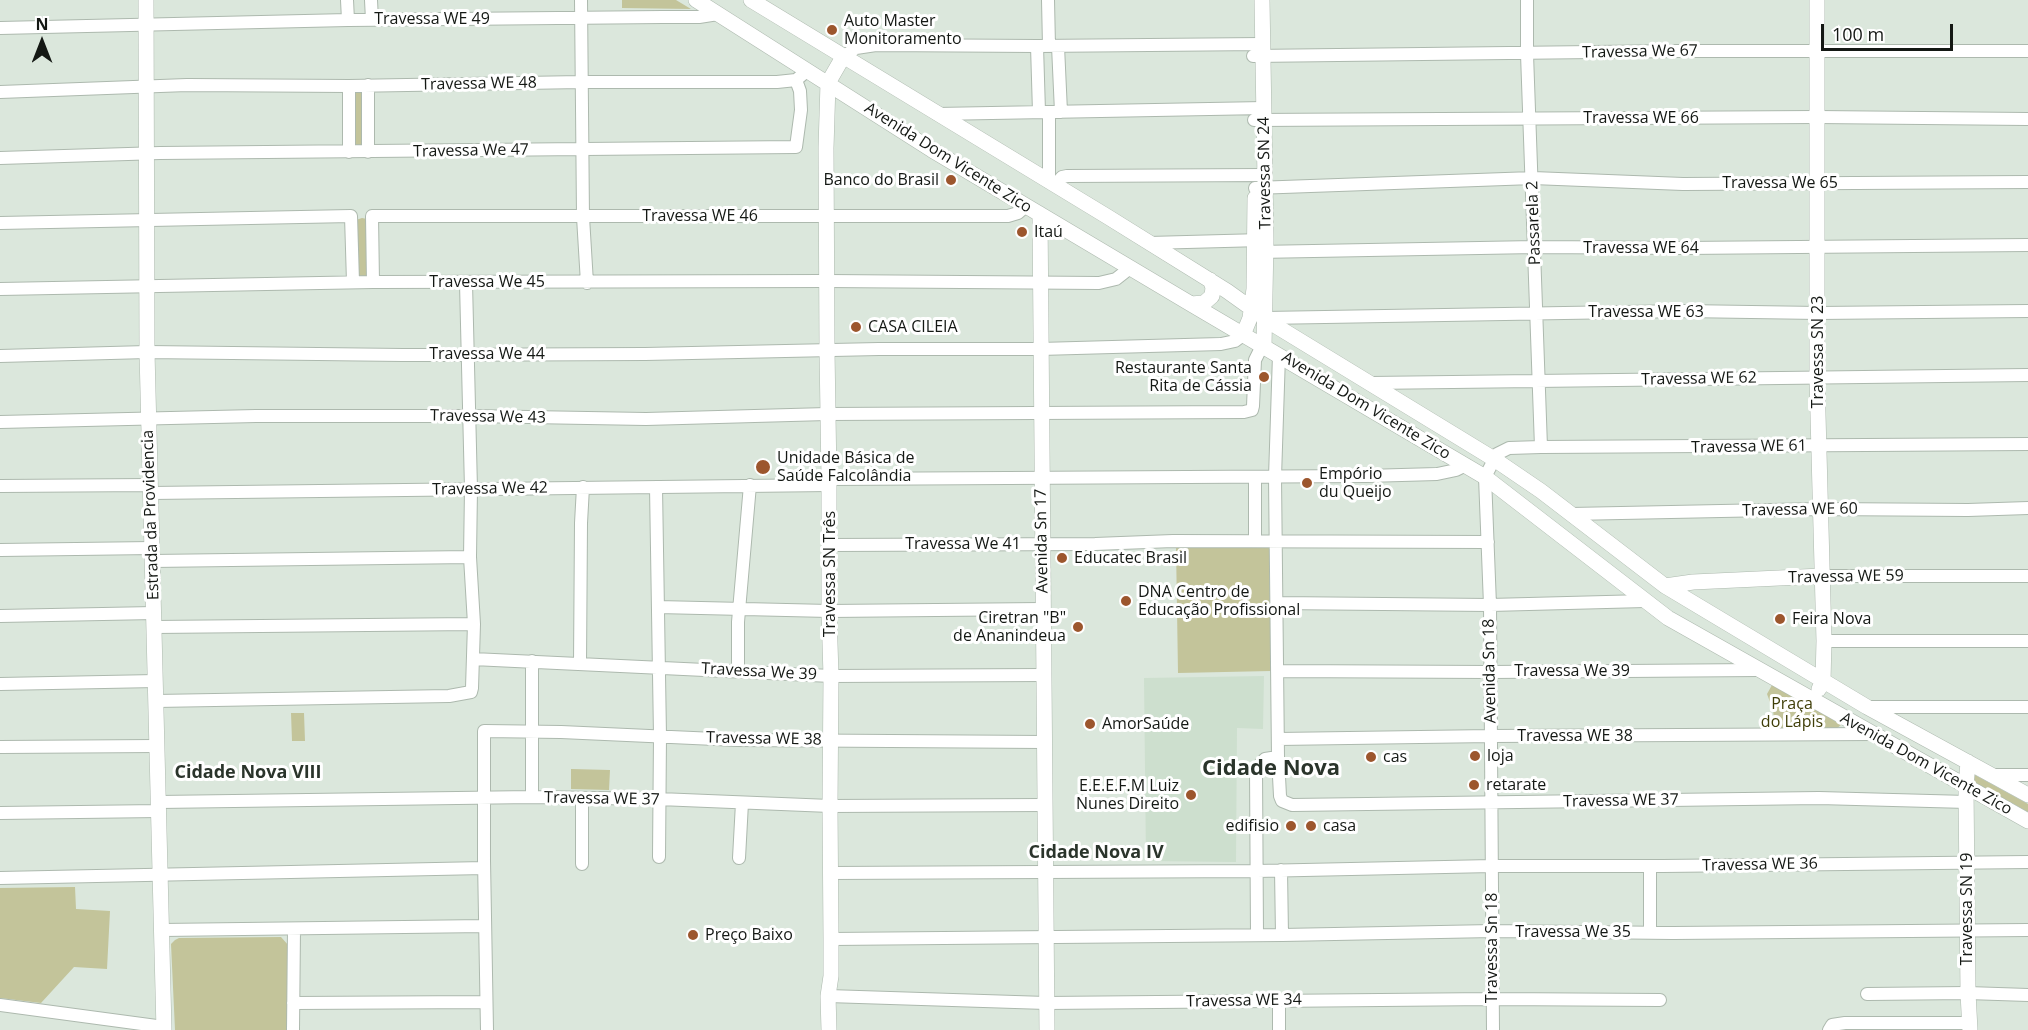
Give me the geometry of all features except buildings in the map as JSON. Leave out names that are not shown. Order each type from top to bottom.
[{"type":"main road","name":"Estrada da Providencia","points":[[146,0],[147,352],[164,1028]]},
{"type":"main road","name":"Avenida Dom Vicente Zico","points":[[696,0],[801,75],[828,83],[932,150],[1485,477],[1668,618],[1873,734],[1967,795],[2028,821]]},
{"type":"main road","points":[[751,0],[842,59],[828,83]]},
{"type":"main road","name":"Travessa SN 24","points":[[1252,0],[1258,50]]},
{"type":"main road","name":"Travessa SN 24","points":[[1262,0],[1258,50],[1260,246],[1265,318],[1264,347]]},
{"type":"main road","name":"Travessa SN 23","points":[[1812,700],[1823,681],[1824,641],[1817,377],[1817,0]]},
{"type":"main road","name":"Avenida Dom Vicente Zico","points":[[842,59],[916,110],[937,114],[1210,280],[1265,318],[1494,459],[1665,586],[1867,707],[2028,795]]},
{"type":"main road","name":"Travessa SN Três","points":[[828,83],[826,350],[831,676],[829,1030]]},
{"type":"main road","name":"Avenida Sn 17","points":[[1033,210],[1040,282],[1047,1030]]},
{"type":"main road","name":"Travessa SN 24","points":[[1244,335],[1249,323],[1260,246]]},
{"type":"main road","points":[[1191,304],[1204,303],[1212,297],[1213,287],[1210,280]]},
{"type":"main road","name":"Travessa WE 59","points":[[1665,586],[1693,582],[1822,576]]},
{"type":"main road","points":[[1967,795],[1968,762]]},
{"type":"main road","name":"Travessa SN 19","points":[[1967,795],[1970,1027]]},
{"type":"street","points":[[347,0],[348,20]]},
{"type":"street","points":[[371,0],[372,20]]},
{"type":"street","points":[[581,0],[583,217],[587,283]]},
{"type":"street","points":[[1048,0],[1052,184]]},
{"type":"street","name":"Passarela 2","points":[[1527,0],[1541,447]]},
{"type":"street","name":"Travessa WE 49","points":[[0,28],[348,20],[699,17],[718,14]]},
{"type":"street","name":"Travessa We 67","points":[[842,59],[856,48],[865,46],[1048,46],[1527,54],[1679,51],[2028,51]]},
{"type":"street","points":[[1048,46],[1050,112]]},
{"type":"street","name":"Travessa WE 48","points":[[0,92],[187,85],[349,86],[581,82],[777,82],[801,75]]},
{"type":"street","name":"Travessa We 47","points":[[0,158],[147,154],[796,147],[801,110],[801,75]]},
{"type":"street","points":[[368,85],[368,152]]},
{"type":"street","points":[[349,86],[350,152]]},
{"type":"street","points":[[937,114],[966,112],[1259,114]]},
{"type":"street","name":"Travessa WE 66","points":[[1259,114],[1530,119],[1817,117],[2028,119]]},
{"type":"street","points":[[1052,184],[1066,176],[1260,181],[1533,178]]},
{"type":"street","name":"Travessa We 65","points":[[1533,178],[1683,184],[2028,182]]},
{"type":"street","name":"Travessa WE 46","points":[[373,282],[372,216],[1008,216],[1033,210]]},
{"type":"street","points":[[0,223],[351,216],[353,282]]},
{"type":"street","name":"Travessa WE 64","points":[[1149,243],[1260,246],[1535,247],[2028,245]]},
{"type":"street","points":[[827,281],[1107,282],[1116,279],[1130,268]]},
{"type":"street","name":"Travessa We 45","points":[[0,289],[353,282],[827,281]]},
{"type":"street","points":[[156,701],[449,696],[471,692],[474,624],[470,557],[470,416],[466,354],[466,283]]},
{"type":"street","name":"Travessa WE 63","points":[[1265,318],[1684,311],[1818,313],[2028,311]]},
{"type":"street","points":[[826,350],[1040,349],[1221,344],[1235,341],[1244,335]]},
{"type":"street","points":[[827,414],[1248,412],[1253,406],[1255,360],[1264,347]]},
{"type":"street","name":"Travessa We 44","points":[[0,356],[147,352],[645,354],[826,350]]},
{"type":"street","points":[[1257,935],[1256,770],[1265,759],[1278,757],[1275,477],[1279,355]]},
{"type":"street","name":"Travessa WE 62","points":[[1370,383],[2028,375]]},
{"type":"street","name":"Travessa We 43","points":[[0,422],[278,416],[646,419],[827,414]]},
{"type":"street","name":"Travessa WE 61","points":[[1494,459],[1503,450],[1509,448],[1541,447],[2028,444]]},
{"type":"street","points":[[1485,477],[1494,459]]},
{"type":"street","points":[[829,482],[1437,474],[1456,470],[1466,465]]},
{"type":"street","points":[[1255,477],[1255,541]]},
{"type":"street","name":"Avenida Sn 18","points":[[1485,477],[1490,605],[1492,866]]},
{"type":"street","name":"Travessa We 42","points":[[0,486],[151,489],[471,489],[829,482]]},
{"type":"street","points":[[738,671],[739,608],[750,485]]},
{"type":"street","points":[[656,487],[660,736],[659,857]]},
{"type":"street","points":[[580,664],[580,523],[583,488]]},
{"type":"street","name":"Travessa WE 60","points":[[1571,514],[2028,508]]},
{"type":"street","points":[[1276,542],[1488,542]]},
{"type":"street","name":"Travessa We 41","points":[[830,545],[1276,542]]},
{"type":"street","points":[[0,550],[152,555],[470,557]]},
{"type":"street","name":"Travessa WE 59","points":[[1822,576],[2028,576]]},
{"type":"street","points":[[1276,603],[1490,605],[1645,601]]},
{"type":"street","points":[[658,607],[829,611],[1043,609]]},
{"type":"street","points":[[0,616],[474,624]]},
{"type":"street","points":[[1824,641],[2028,641]]},
{"type":"street","name":"Travessa We 39","points":[[473,659],[831,676],[1045,675]]},
{"type":"street","points":[[532,661],[532,797]]},
{"type":"street","name":"Travessa We 39","points":[[1277,671],[1760,670]]},
{"type":"street","points":[[0,684],[156,681]]},
{"type":"street","points":[[1867,707],[2028,707]]},
{"type":"street","name":"Travessa WE 38","points":[[485,798],[484,731],[831,741],[1044,742]]},
{"type":"street","name":"Travessa WE 38","points":[[1278,739],[1873,734]]},
{"type":"street","points":[[0,747],[157,746]]},
{"type":"street","name":"Travessa WE 37","points":[[1278,757],[1280,796],[1282,801],[1292,805],[1967,795]]},
{"type":"street","points":[[1992,775],[2028,775]]},
{"type":"street","name":"Travessa WE 37","points":[[0,813],[159,806],[532,797],[659,799],[830,806],[1045,805]]},
{"type":"street","points":[[485,798],[487,1030]]},
{"type":"street","points":[[582,798],[582,864]]},
{"type":"street","points":[[739,858],[742,803]]},
{"type":"street","name":"Travessa WE 36","points":[[1492,866],[2028,862]]},
{"type":"street","points":[[830,873],[1257,871],[1492,866]]},
{"type":"street","name":"Travessa Sn 18","points":[[1492,866],[1493,1030]]},
{"type":"street","points":[[1650,866],[1650,932]]},
{"type":"street","points":[[0,878],[484,868]]},
{"type":"street","points":[[1281,870],[1282,935]]},
{"type":"street","points":[[162,930],[485,926]]},
{"type":"street","points":[[293,1030],[294,929]]},
{"type":"street","name":"Travessa We 35","points":[[1046,936],[1493,931],[2028,930]]},
{"type":"street","points":[[831,939],[1046,936]]},
{"type":"street","points":[[1867,994],[2028,995]]},
{"type":"street","name":"Travessa WE 34","points":[[828,996],[1046,1003],[1279,1000],[1660,1000]]},
{"type":"street","points":[[1279,1000],[1279,1030]]},
{"type":"street","points":[[293,1003],[486,1002]]},
{"type":"street","points":[[0,1005],[164,1028]]},
{"type":"street","points":[[1829,1030],[1832,1025],[1845,1023],[1970,1027]]},
{"type":"shaded area","name":"E.E.E.F.M Luiz Nunes Direito","points":[[1264,676],[1263,729],[1237,728],[1236,862],[1146,861],[1144,678]]},
{"type":"green space","points":[[622,0],[676,0],[691,9],[622,8]]},
{"type":"green space","points":[[368,85],[368,152],[349,152],[349,86]]},
{"type":"green space","points":[[367,219],[367,276],[356,277],[356,220]]},
{"type":"green space","points":[[1269,545],[1271,671],[1178,673],[1176,546]]},
{"type":"green space","name":"Praça do Lápis","points":[[1772,685],[1793,694],[1841,725],[1836,729],[1774,729],[1773,703],[1770,702],[1767,694]]},
{"type":"green space","points":[[291,713],[304,713],[305,741],[292,741]]},
{"type":"green space","points":[[571,769],[610,770],[609,790],[571,789]]},
{"type":"green space","points":[[1975,775],[2028,804],[2028,812],[1976,783],[1971,777]]},
{"type":"green space","points":[[75,887],[76,909],[110,911],[107,969],[74,967],[41,1003],[0,998],[0,888]]},
{"type":"green space","points":[[281,937],[289,946],[288,1030],[175,1030],[171,944],[175,940],[179,938]]},
{"type":"place","name":"Auto Master Monitoramento","points":[[832,30]]},
{"type":"place","name":"Banco do Brasil","points":[[951,180]]},
{"type":"place","name":"Itaú","points":[[1022,232]]},
{"type":"place","name":"CASA CILEIA","points":[[856,327]]},
{"type":"place","name":"Restaurante Santa Rita de Cássia","points":[[1264,377]]},
{"type":"place","name":"Unidade Básica de Saúde Falcolândia","points":[[763,467]]},
{"type":"place","name":"Empório du Queijo","points":[[1307,483]]},
{"type":"place","name":"Educatec Brasil","points":[[1062,558]]},
{"type":"place","name":"DNA Centro de Educação Profissional","points":[[1126,601]]},
{"type":"place","name":"Feira Nova","points":[[1780,619]]},
{"type":"place","name":"Ciretran \"B\" de Ananindeua","points":[[1078,627]]},
{"type":"place","name":"AmorSaúde","points":[[1090,724]]},
{"type":"place","name":"loja","points":[[1475,756]]},
{"type":"place","name":"cas","points":[[1371,757]]},
{"type":"place","name":"retarate","points":[[1474,785]]},
{"type":"place","name":"E.E.E.F.M Luiz Nunes Direito","points":[[1191,795]]},
{"type":"place","name":"edifisio","points":[[1291,826]]},
{"type":"place","name":"casa","points":[[1311,826]]},
{"type":"place","name":"Preço Baixo","points":[[693,935]]},
{"type":"district","name":"Cidade Nova","points":[[1271,769]]},
{"type":"district","name":"Cidade Nova VIII","points":[[248,773]]},
{"type":"district","name":"Cidade Nova IV","points":[[1096,853]]}]
